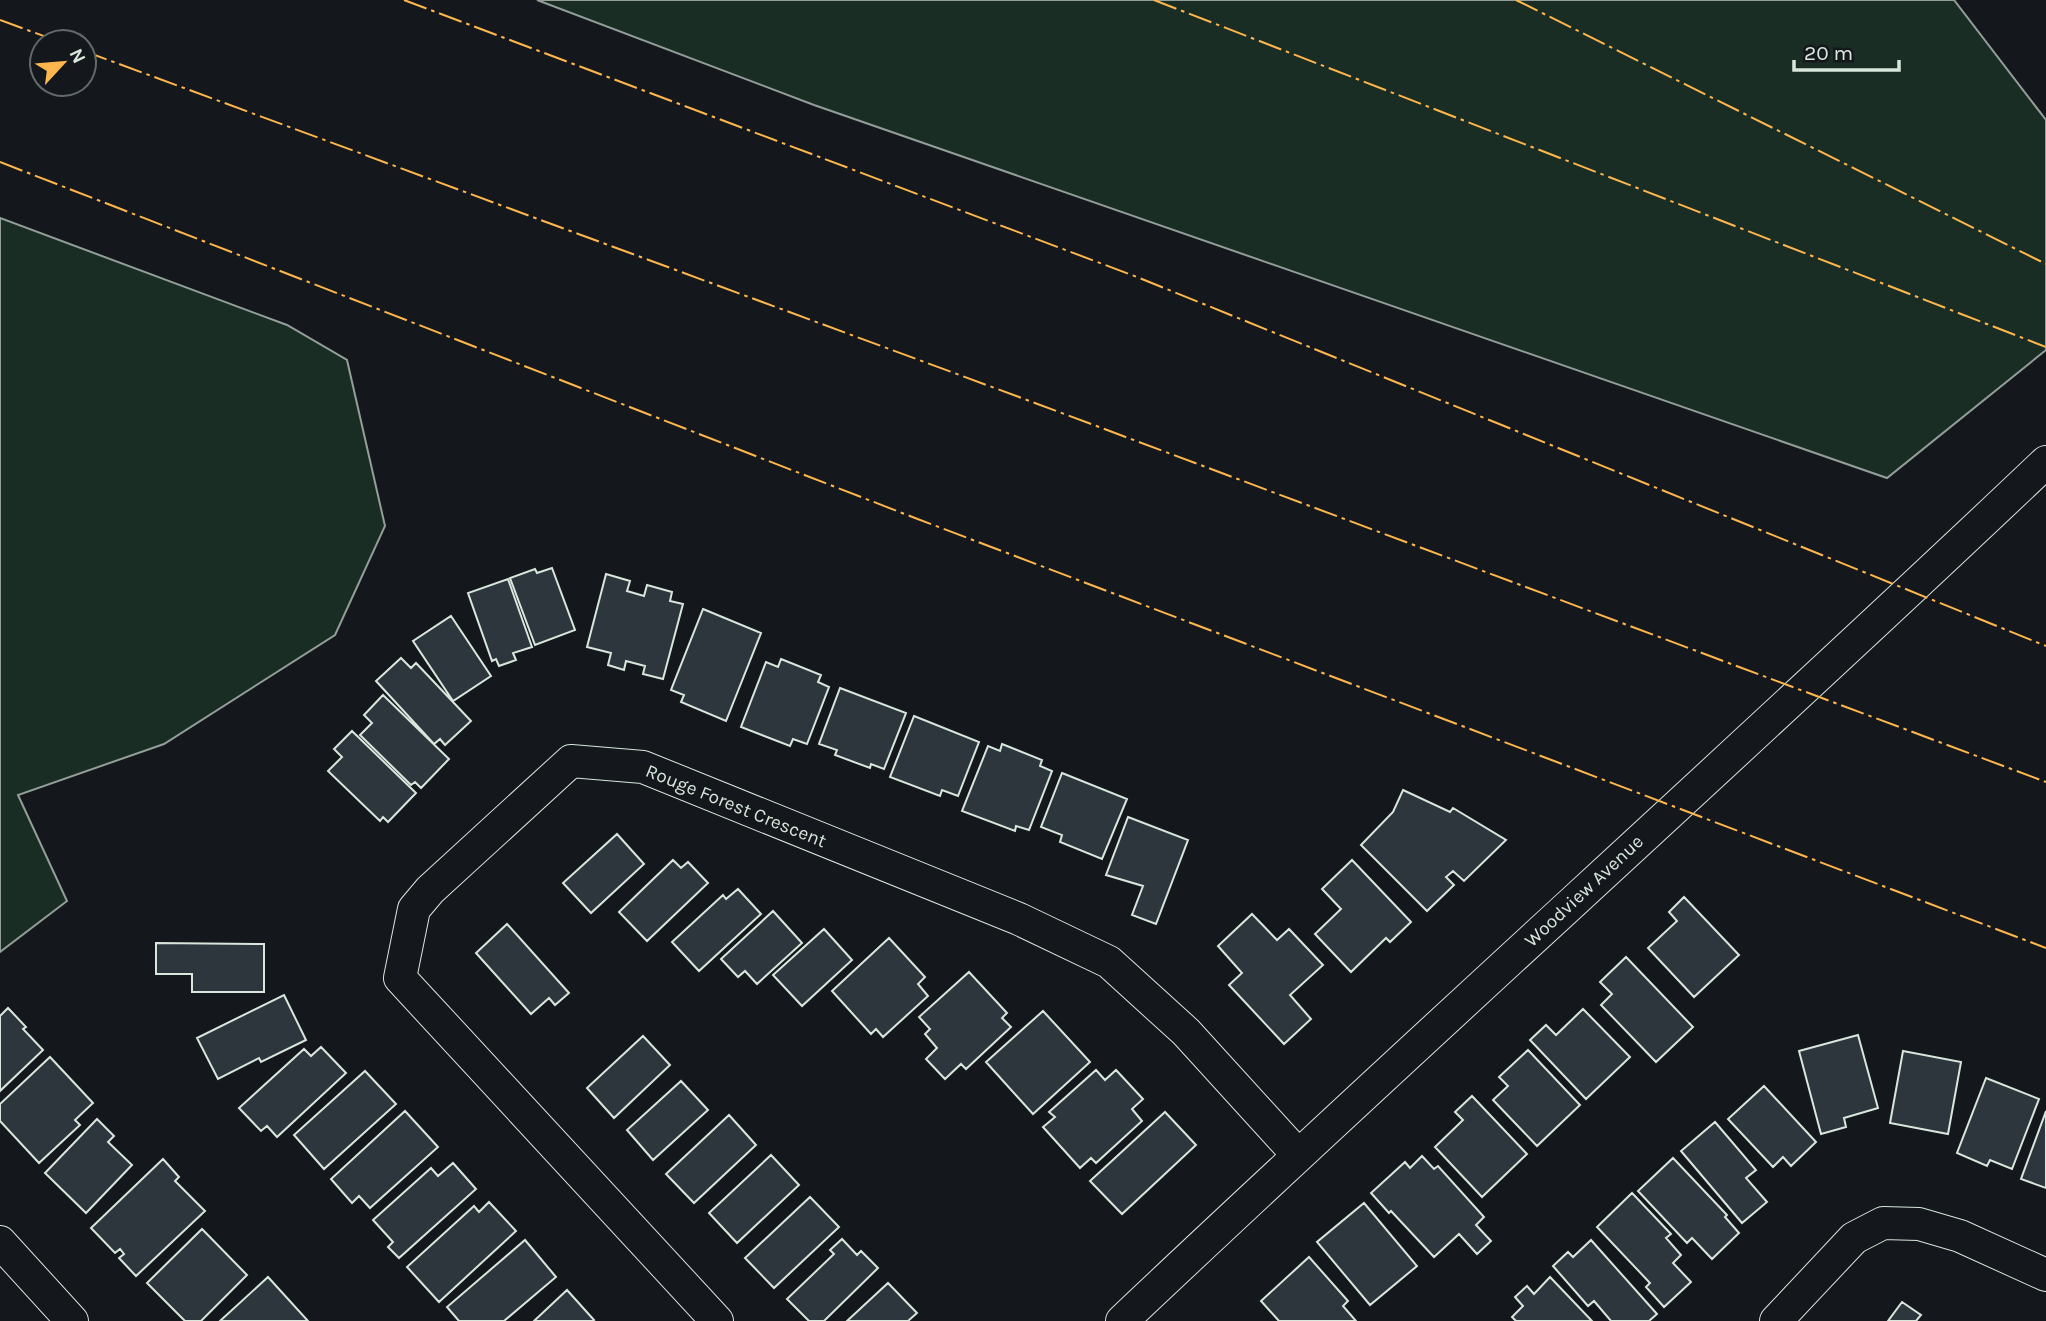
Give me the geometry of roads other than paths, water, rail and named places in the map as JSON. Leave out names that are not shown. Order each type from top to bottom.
[{"type":"street","name":"Woodview Avenue","points":[[1122,1321],[2046,462]]},
{"type":"street","name":"Rouge Forest Crescent","points":[[717,1321],[400,978],[414,909],[449,872],[571,761],[643,767],[1019,919],[1109,962],[1186,1032],[1298,1155]]},
{"type":"street","points":[[1776,1321],[1854,1238],[1883,1223],[1919,1224],[1960,1236],[2046,1275]]},
{"type":"street","points":[[0,1242],[72,1321]]}]
